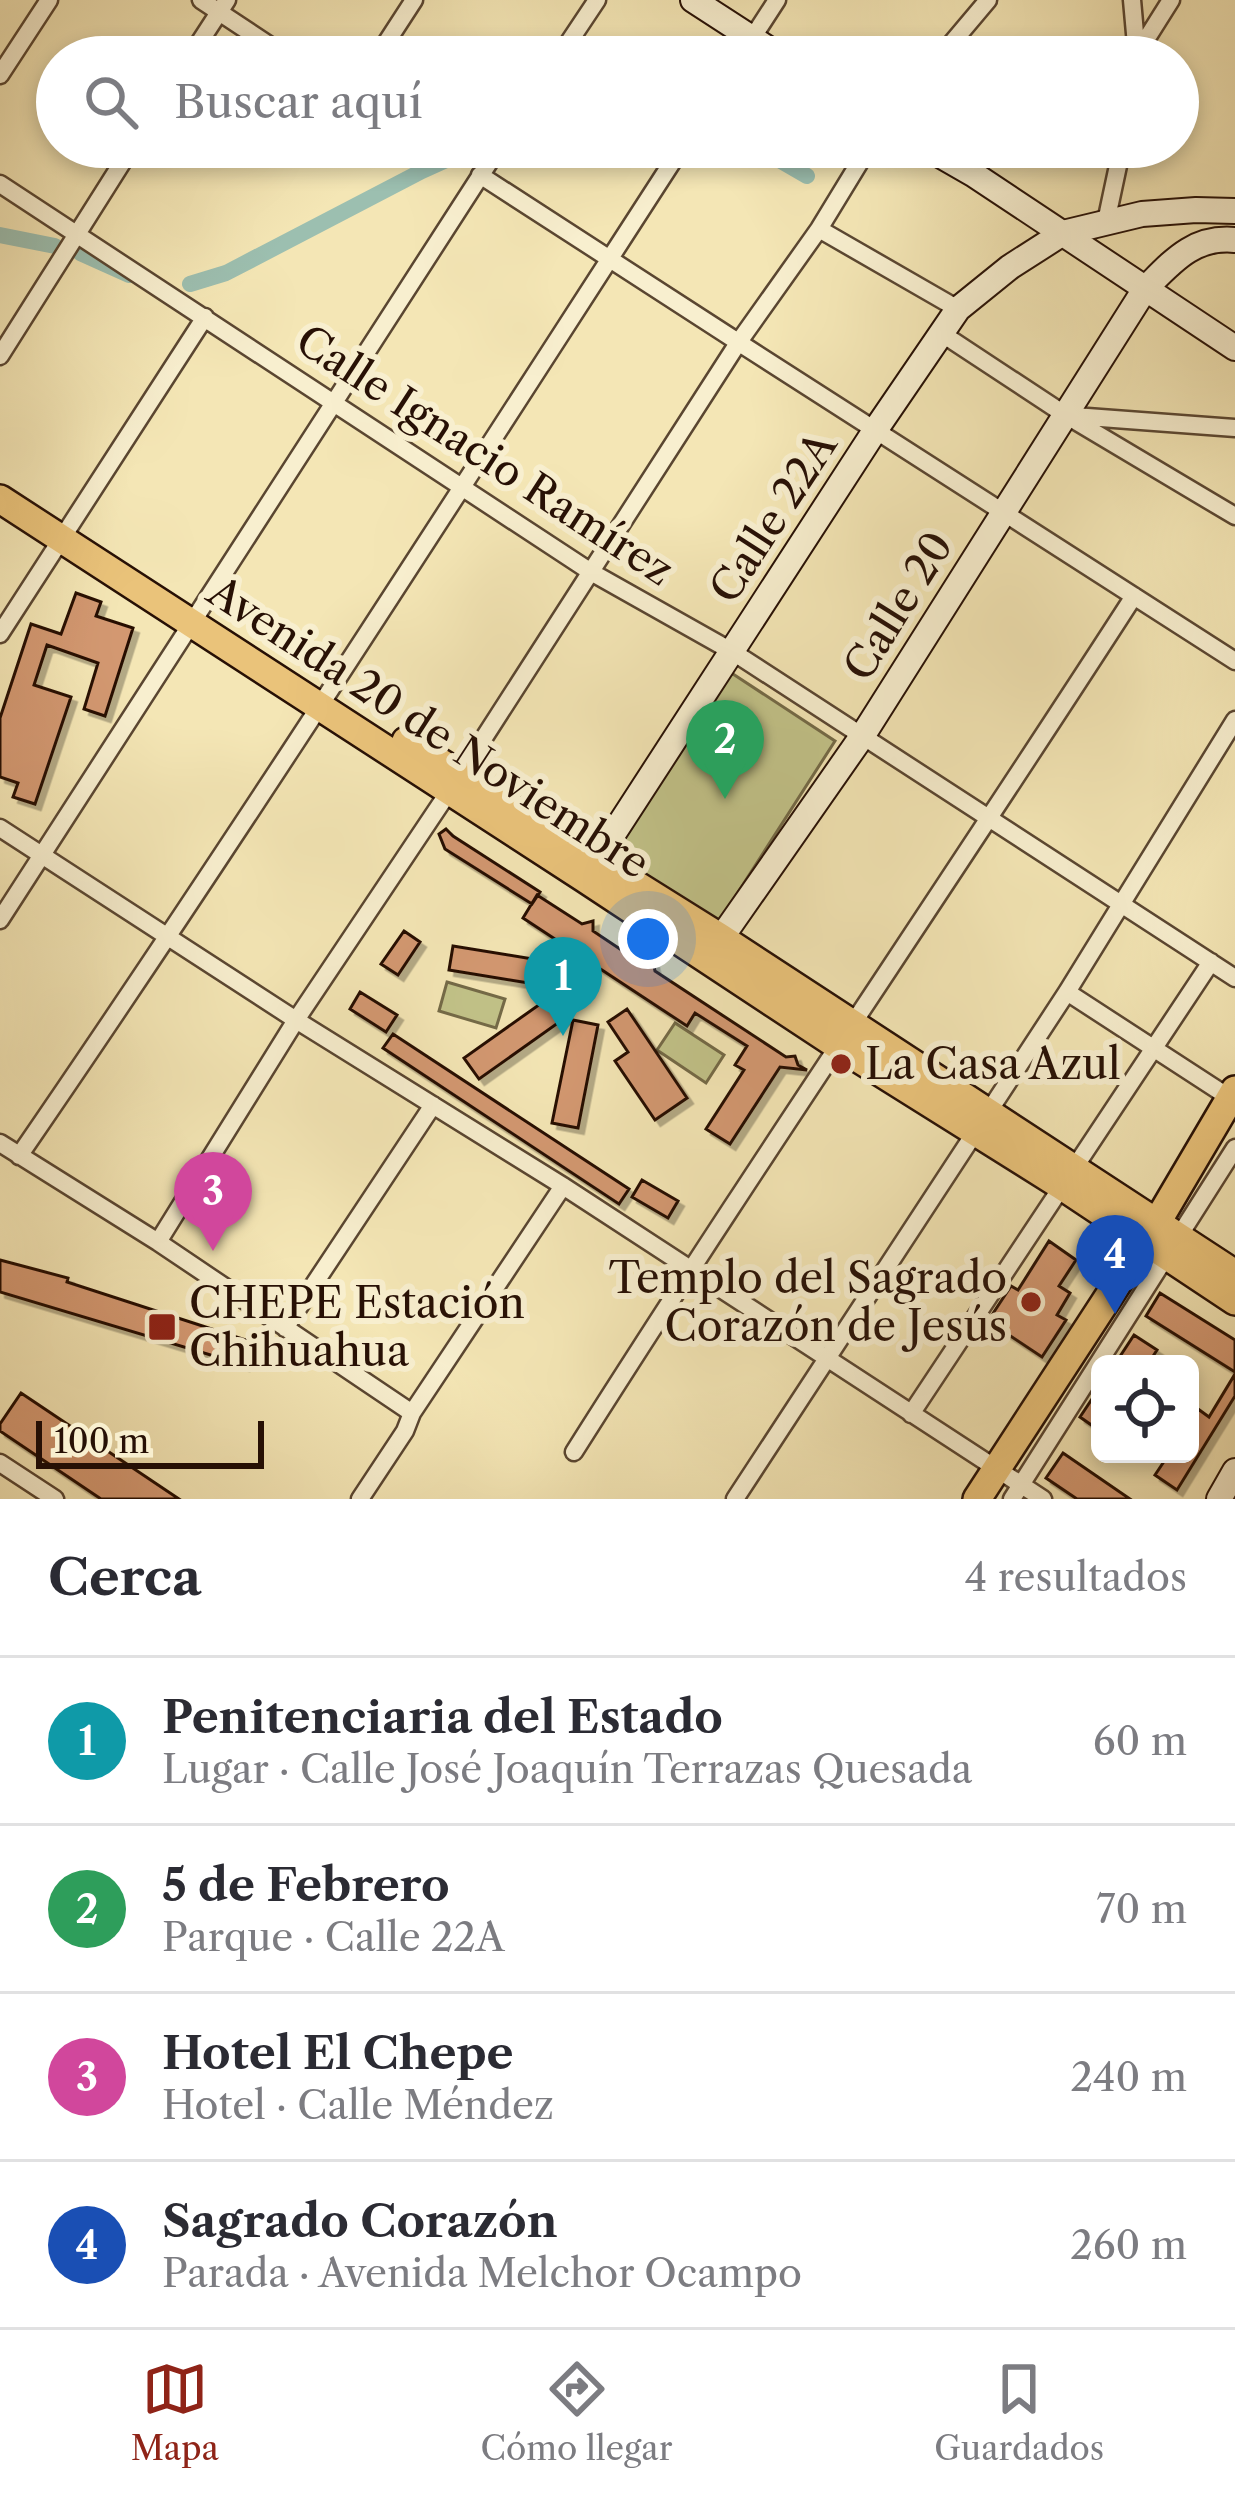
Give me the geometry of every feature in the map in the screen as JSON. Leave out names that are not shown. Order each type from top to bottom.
[{"type":"main road","points":[[693,0],[733,36]]},
{"type":"main road","points":[[963,168],[1235,348]]},
{"type":"main road","name":"Calle 22A","points":[[590,869],[958,309],[1010,266],[1063,233],[1142,214],[1234,209]]},
{"type":"main road","name":"Calle 20","points":[[714,948],[863,735],[1145,289],[1183,252],[1201,242],[1235,240]]},
{"type":"main road","name":"Avenida 20 de Noviembre","points":[[0,478],[68,532],[1161,1239],[1235,1300]]},
{"type":"main road","name":"Avenida 20 de Noviembre","points":[[0,499],[68,532]]},
{"type":"main road","points":[[976,1499],[1161,1239],[1232,1094]]},
{"type":"main road","name":"Avenida 20 de Noviembre","points":[[1161,1239],[1235,1274]]},
{"type":"main road","points":[[1219,1499],[1235,1471]]},
{"type":"street","points":[[0,75],[49,0]]},
{"type":"street","points":[[201,0],[223,6],[261,36]]},
{"type":"street","points":[[391,36],[414,0]]},
{"type":"street","points":[[573,36],[597,0]]},
{"type":"street","points":[[754,36],[777,0]]},
{"type":"street","points":[[958,36],[988,0]]},
{"type":"street","points":[[1132,0],[1135,36]]},
{"type":"street","points":[[1149,36],[1171,0]]},
{"type":"street","points":[[204,36],[223,6]]},
{"type":"street","points":[[0,356],[119,168]]},
{"type":"street","points":[[0,920],[485,168]]},
{"type":"street","points":[[19,1156],[170,937],[668,168]]},
{"type":"street","points":[[158,1242],[296,1020],[856,168]]},
{"type":"street","points":[[1106,222],[1118,168]]},
{"type":"street","points":[[480,175],[1235,661]]},
{"type":"street","name":"Calle Ignacio Ramírez","points":[[0,184],[591,572],[733,652],[1235,978]]},
{"type":"street","points":[[819,229],[958,309]]},
{"type":"street","points":[[0,634],[206,317]]},
{"type":"street","points":[[941,333],[1067,416],[1235,516]]},
{"type":"street","points":[[1067,416],[1235,428]]},
{"type":"street","points":[[574,1452],[1134,596]]},
{"type":"street","points":[[735,1499],[1067,992],[1235,721]]},
{"type":"street","points":[[0,828],[827,1358],[995,1469],[1017,1492],[1043,1499]]},
{"type":"street","points":[[911,1414],[1211,962]]},
{"type":"street","points":[[1067,992],[1151,1049],[1232,1094]]},
{"type":"street","points":[[285,1328],[433,1105]]},
{"type":"street","points":[[0,1143],[158,1242],[412,1413]]},
{"type":"street","points":[[1017,1492],[1161,1239],[1235,1148]]},
{"type":"street","points":[[360,1499],[563,1186]]},
{"type":"street","points":[[4,1474],[55,1499]]},
{"type":"green space","points":[[733,674],[835,741],[717,925],[613,856]]},
{"type":"green space","points":[[447,982],[505,999],[496,1028],[439,1011]]},
{"type":"green space","points":[[675,1023],[724,1055],[706,1083],[657,1050]]},
{"type":"building","points":[[76,593],[101,602],[96,616],[133,628],[105,716],[84,709],[98,663],[47,645],[34,685],[71,697],[35,804],[13,797],[18,783],[0,777],[0,718],[31,624],[61,634]]},
{"type":"building","points":[[446,829],[540,892],[532,904],[445,849],[439,834]]},
{"type":"building","points":[[537,895],[582,924],[593,921],[593,931],[644,965],[653,962],[655,971],[786,1057],[795,1056],[807,1070],[780,1067],[730,1144],[706,1129],[744,1070],[735,1065],[747,1046],[695,1013],[687,1026],[523,918]]},
{"type":"building","points":[[404,931],[420,942],[398,975],[381,964]]},
{"type":"building","points":[[453,946],[557,963],[553,987],[449,970]]},
{"type":"building","points":[[360,992],[397,1015],[386,1032],[350,1009]]},
{"type":"building","points":[[550,997],[565,1018],[479,1079],[464,1058]]},
{"type":"building","points":[[627,1009],[687,1098],[655,1120],[615,1061],[628,1052],[608,1022]]},
{"type":"building","points":[[573,1020],[598,1025],[578,1128],[552,1123]]},
{"type":"building","points":[[393,1034],[629,1189],[619,1204],[383,1048]]},
{"type":"building","points":[[642,1180],[678,1201],[668,1218],[632,1197]]},
{"type":"building","name":"Templo del Sagrado Corazón de Jesús","points":[[1049,1241],[1076,1260],[1059,1286],[1070,1293],[1057,1315],[1066,1320],[1042,1357],[988,1321],[1011,1286],[1018,1290]]},
{"type":"building","name":"CHEPE Estación Chihuahua","points":[[0,1260],[68,1278],[67,1282],[258,1344],[244,1365],[0,1292]]},
{"type":"building","points":[[1160,1293],[1235,1340],[1235,1372],[1146,1316]]},
{"type":"building","points":[[1134,1335],[1157,1350],[1154,1355],[1121,1355]]},
{"type":"building","points":[[1235,1374],[1235,1396],[1199,1454],[1199,1410],[1209,1417]]},
{"type":"building","points":[[21,1393],[179,1499],[101,1499],[0,1431]]},
{"type":"building","points":[[1091,1400],[1091,1425],[1080,1417]]},
{"type":"building","points":[[1063,1453],[1130,1499],[1077,1499],[1046,1478]]},
{"type":"building","points":[[1163,1463],[1194,1463],[1177,1490],[1155,1475]]},
{"type":"waterway","points":[[190,284],[226,273],[429,168]]},
{"type":"waterway","points":[[793,168],[807,176]]},
{"type":"waterway","points":[[0,235],[55,246]]},
{"type":"waterway","points":[[80,253],[129,275]]},
{"type":"place","name":"5 de Febrero","points":[[725,799]]},
{"type":"place","name":"Penitenciaria del Estado","points":[[563,1036]]},
{"type":"place","name":"La Casa Azul","points":[[841,1064]]},
{"type":"place","name":"Hotel El Chepe","points":[[213,1251]]},
{"type":"place","name":"Templo del Sagrado Corazón de Jesús","points":[[1031,1302]]},
{"type":"place","name":"Sagrado Corazón","points":[[1115,1314]]},
{"type":"place","name":"CHEPE Estación Chihuahua","points":[[162,1327]]}]
